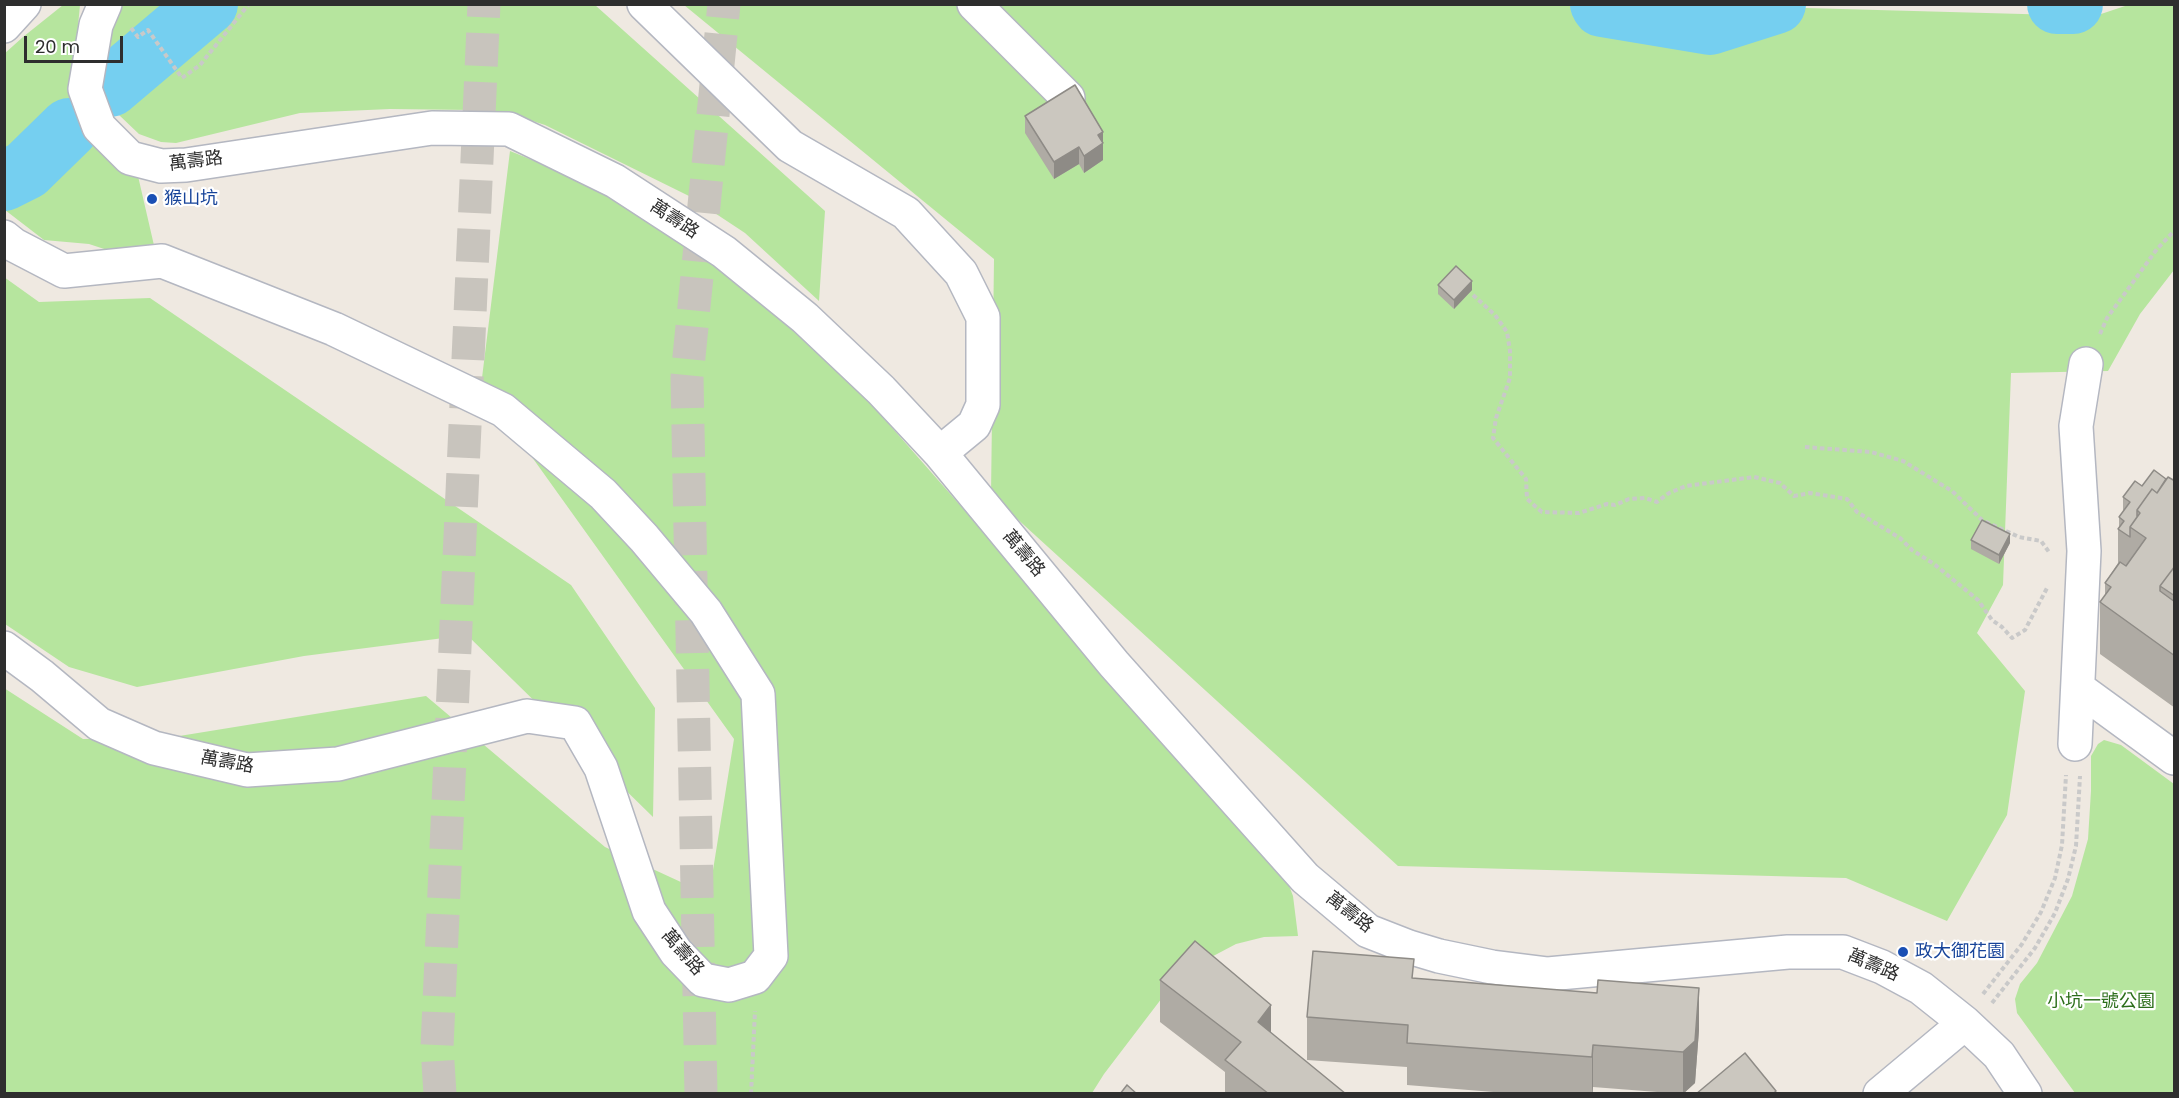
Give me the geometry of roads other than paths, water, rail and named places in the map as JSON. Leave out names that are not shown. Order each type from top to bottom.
[{"type":"street","points":[[4,26],[24,4]]},
{"type":"street","name":"萬壽路","points":[[105,4],[96,25],[85,89],[99,127],[130,158],[161,166],[186,165],[432,128],[509,129],[615,181],[724,252],[805,318],[881,390],[940,453],[1114,664],[1297,869],[1368,931],[1439,956],[1492,967],[1548,974],[1788,952],[1843,952],[1882,967],[1921,988],[1965,1023],[1999,1055],[2025,1094]]},
{"type":"street","points":[[644,4],[790,146],[906,213],[961,273],[983,318],[983,405],[974,425],[940,453]]},
{"type":"street","points":[[974,4],[1068,98]]},
{"type":"street","name":"萬壽路","points":[[4,237],[14,245],[64,271],[162,261],[334,329],[503,410],[603,494],[644,538],[706,612],[758,694],[771,956],[755,977],[729,985],[703,980],[676,952],[649,911],[601,768],[575,723],[527,716],[338,764],[247,770],[154,748],[99,724],[42,676],[4,648]]},
{"type":"street","points":[[2075,744],[2084,550],[2076,426],[2086,364]]},
{"type":"street","points":[[2078,688],[2175,758]]},
{"type":"street","points":[[1880,1094],[1965,1023]]},
{"type":"waterway","points":[[110,87],[208,4]]},
{"type":"waterway","points":[[1600,4],[1602,7],[1710,25],[1776,4]]},
{"type":"waterway","points":[[2057,4],[2073,4]]},
{"type":"waterway","points":[[4,181],[26,170],[69,128]]},
{"type":"tunnel","points":[[440,1094],[437,1047],[484,4]]},
{"type":"tunnel","points":[[701,1094],[687,377],[724,4]]},
{"type":"place","name":"猴山坑","points":[[152,199]]},
{"type":"place","name":"政大御花園","points":[[1903,952]]},
{"type":"park label","name":"小坑一號公園","points":[[2101,1002]]}]
